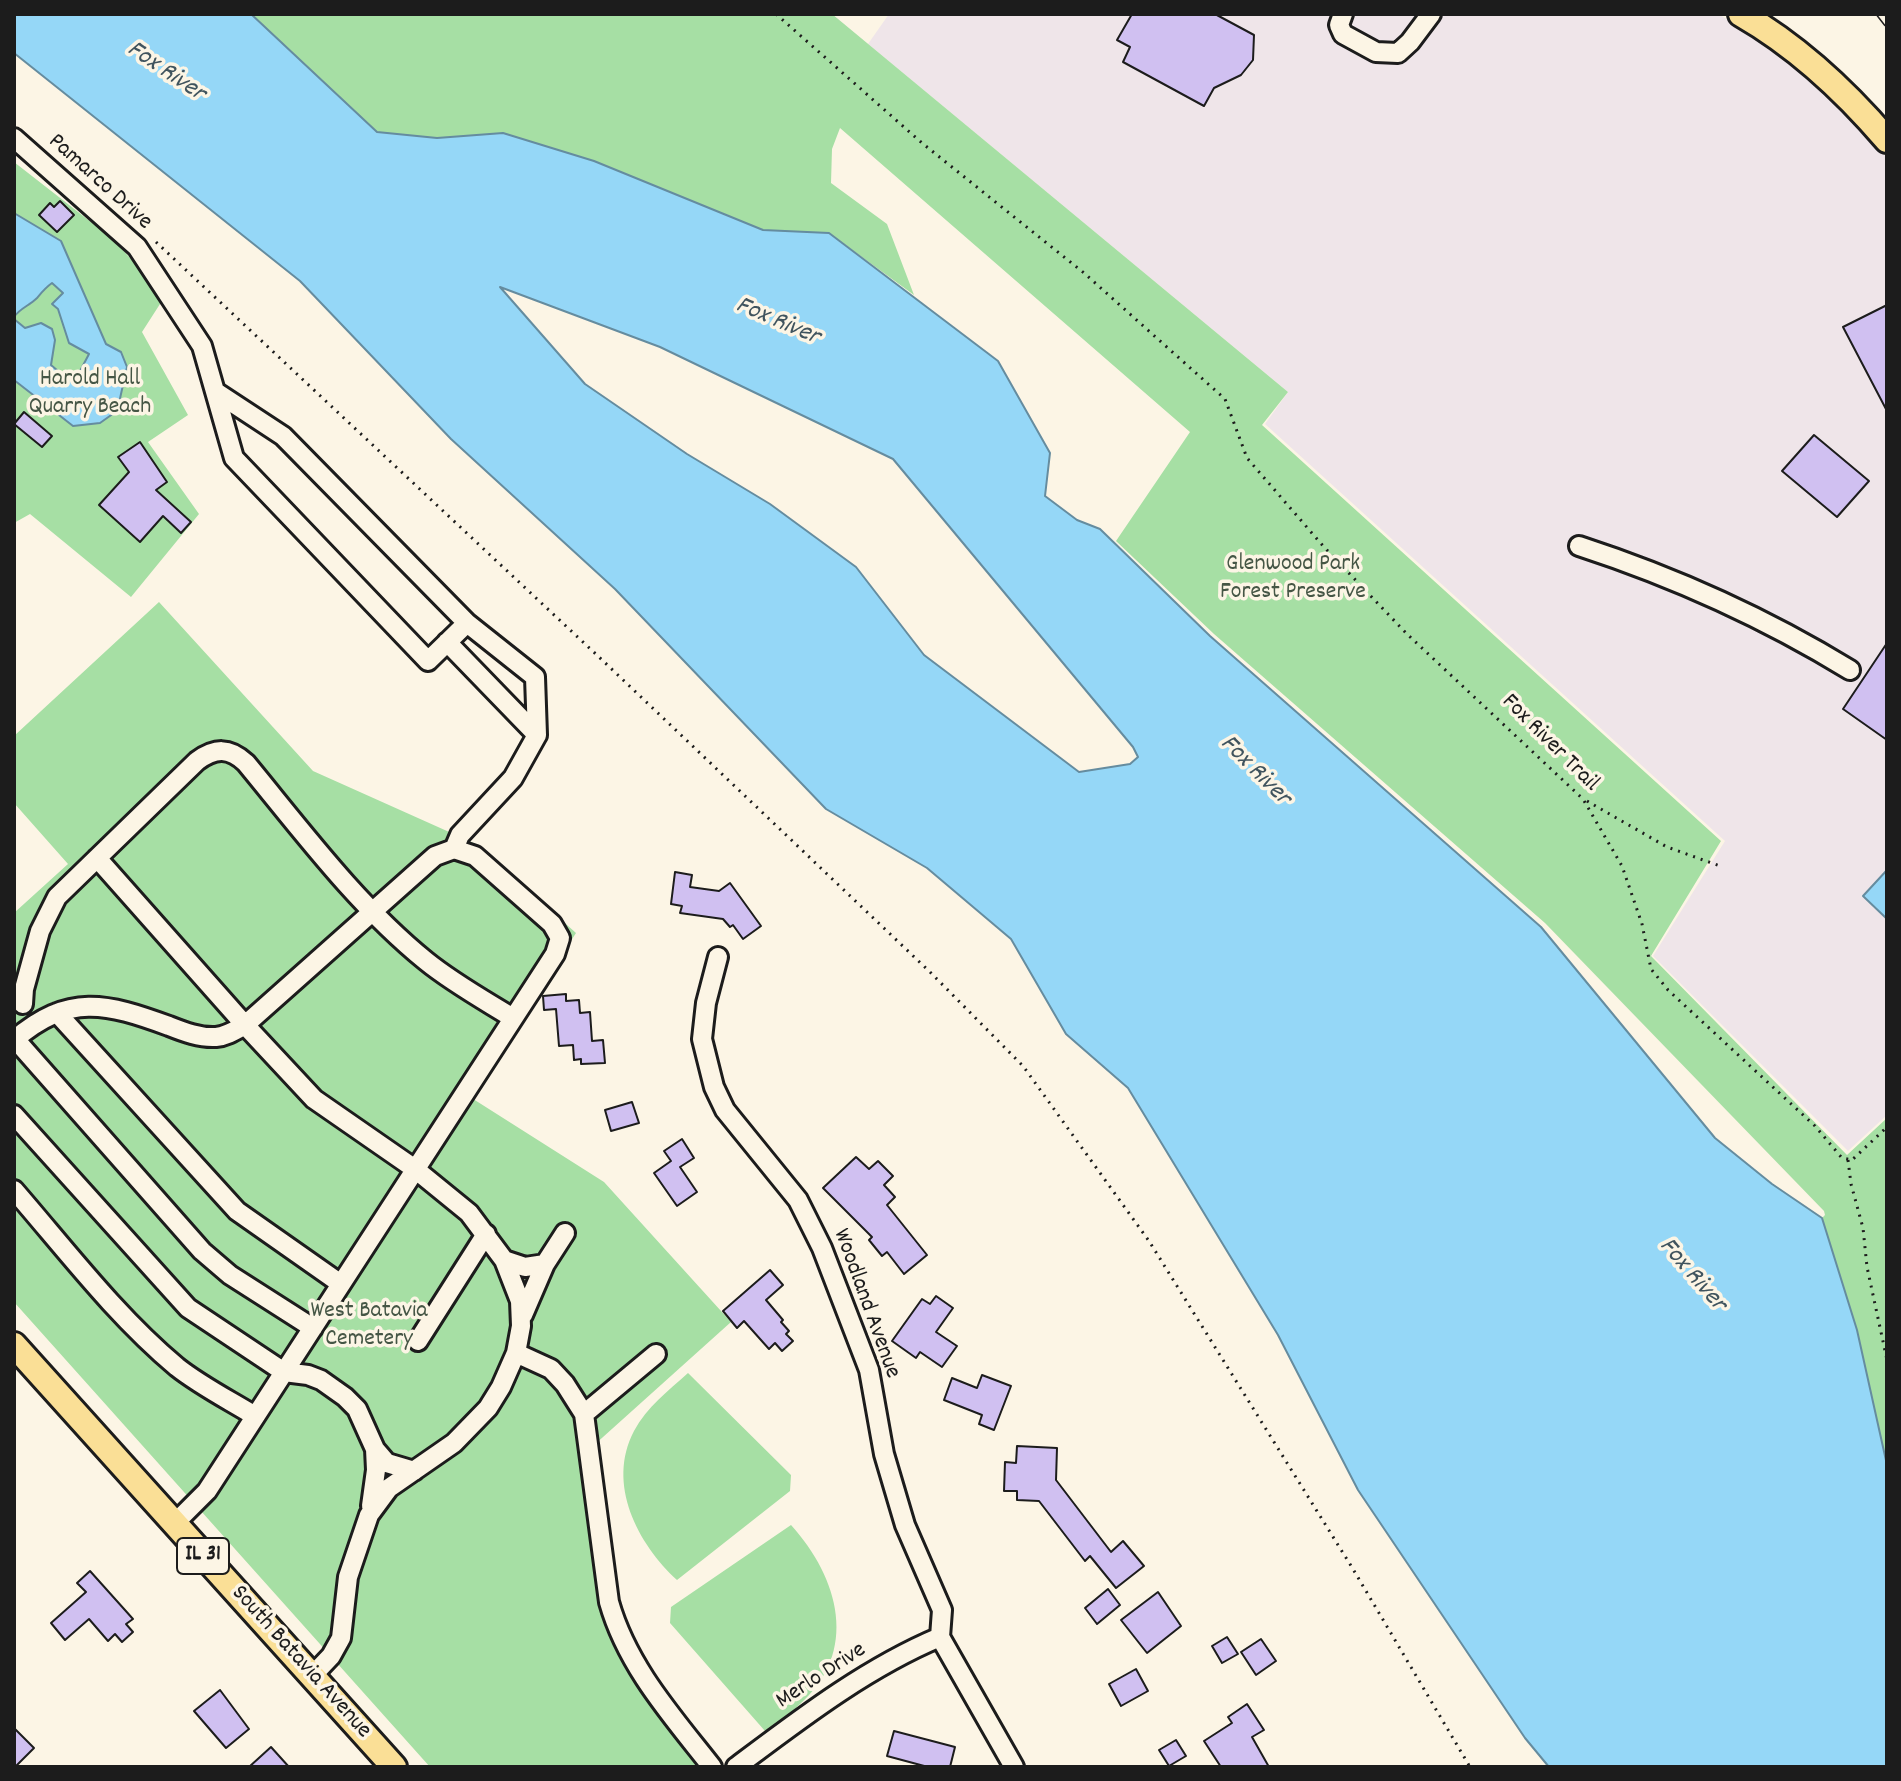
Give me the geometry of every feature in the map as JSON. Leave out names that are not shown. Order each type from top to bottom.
[{"type":"main road","points":[[1741,14],[1790,48],[1823,76],[1887,140]]},
{"type":"main road","name":"South Batavia Avenue","points":[[14,1345],[394,1767]]},
{"type":"street","points":[[1343,14],[1339,25],[1343,34],[1376,52],[1398,53],[1431,14]]},
{"type":"street","name":"Pamarco Drive","points":[[14,138],[137,247],[202,346],[234,458],[428,661],[447,642]]},
{"type":"street","points":[[216,392],[283,436],[467,623],[535,677],[537,735],[513,778],[460,835],[454,849]]},
{"type":"street","points":[[1579,546],[1646,568],[1761,619],[1850,670]]},
{"type":"street","points":[[467,623],[447,642],[537,735]]},
{"type":"street","points":[[31,1025],[19,997],[47,914],[57,897],[197,761],[208,753],[220,750],[238,756],[246,763],[373,912],[428,963],[513,1018]]},
{"type":"street","points":[[174,1524],[207,1491],[313,1328],[415,1169],[555,954],[560,938],[552,924],[475,856],[464,850],[454,849],[435,856],[245,1025],[227,1035],[194,1035],[123,1009],[93,1007],[57,1013],[31,1025],[14,1039],[209,1257],[230,1275],[313,1328]]},
{"type":"street","points":[[97,858],[314,1099],[415,1169],[469,1213],[504,1260],[520,1301],[521,1326]]},
{"type":"street","name":"Woodland Avenue","points":[[718,957],[706,1003],[702,1039],[714,1087],[725,1110],[798,1200],[822,1248],[869,1370],[884,1454],[905,1525],[942,1610],[940,1637],[1014,1767]]},
{"type":"street","points":[[57,1013],[237,1211],[341,1284]]},
{"type":"street","points":[[14,1115],[180,1300],[284,1372],[321,1380],[345,1397],[357,1409],[375,1449],[387,1463],[414,1471]]},
{"type":"street","points":[[14,1190],[124,1315],[161,1352],[199,1383],[255,1416]]},
{"type":"street","points":[[369,1515],[389,1488],[444,1451],[471,1427],[501,1387],[516,1353],[532,1291],[565,1233]]},
{"type":"street","points":[[418,1341],[486,1234]]},
{"type":"street","points":[[504,1260],[525,1267],[545,1264]]},
{"type":"street","points":[[516,1353],[551,1369],[571,1392],[584,1414],[609,1602],[615,1623],[644,1677],[712,1767]]},
{"type":"street","points":[[584,1414],[656,1354]]},
{"type":"street","points":[[312,1676],[331,1656],[341,1638],[348,1577],[375,1489],[375,1449]]},
{"type":"street","name":"Merlo Drive","points":[[736,1767],[824,1702],[913,1648],[940,1637]]},
{"type":"path","name":"Fox River Trail","points":[[776,14],[922,143],[1084,273],[1225,399],[1247,458],[1324,547],[1407,634],[1583,799],[1622,866],[1642,924],[1651,969],[1668,990],[1805,1116],[1842,1158],[1848,1160]]},
{"type":"path","points":[[156,241],[622,678],[929,971],[1023,1066],[1149,1241],[1353,1569],[1470,1767]]},
{"type":"path","points":[[1583,799],[1667,847],[1720,866]]},
{"type":"path","points":[[1887,1127],[1848,1160],[1887,1360]]},
{"type":"shaded area","points":[[889,14],[1718,14],[1747,31],[1822,86],[1860,125],[1887,158],[1887,1115],[1848,1151],[1653,956],[1725,841],[1265,424],[1288,392],[868,44]]},
{"type":"green space","name":"Glenwood Park Forest Preserve","points":[[251,14],[832,14],[1288,392],[1262,425],[1721,841],[1651,956],[1847,1155],[1887,1118],[1887,1465],[1857,1330],[1822,1218],[1824,1211],[1545,923],[1214,634],[1116,541],[1190,432],[840,128],[832,149],[831,183],[887,224],[914,295],[829,233],[763,231],[594,161],[503,133],[437,138],[377,132]]},
{"type":"green space","name":"Harold Hall Quarry Beach","points":[[14,162],[114,240],[162,294],[160,304],[142,332],[188,415],[148,442],[199,514],[131,597],[30,514],[14,523]]},
{"type":"green space","name":"West Batavia Cemetery","points":[[159,602],[313,771],[476,844],[576,933],[470,1097],[604,1182],[731,1322],[583,1455],[611,1632],[633,1676],[699,1767],[430,1767],[14,1302],[14,913],[68,864],[14,803],[14,736]]},
{"type":"green space","points":[[688,1373],[791,1475],[790,1491],[677,1580],[639,1531],[630,1512],[623,1472],[626,1451],[639,1422]]},
{"type":"green space","points":[[791,1525],[808,1546],[831,1591],[836,1615],[836,1639],[830,1662],[818,1684],[795,1709],[765,1731],[670,1623],[671,1607]]},
{"type":"water","name":"Fox River","points":[[14,14],[251,14],[377,132],[437,138],[503,133],[594,161],[763,230],[829,233],[998,361],[1050,453],[1045,496],[1077,520],[1100,529],[1210,636],[1541,927],[1715,1138],[1772,1184],[1822,1218],[1857,1330],[1887,1465],[1887,1767],[1549,1767],[1525,1738],[1358,1490],[1278,1335],[1128,1088],[1066,1034],[1011,939],[927,868],[826,809],[615,589],[451,439],[300,281],[14,53]],"holes":[[[500,287],[660,347],[893,459],[1133,747],[1138,757],[1130,764],[1079,772],[924,655],[856,567],[770,504],[687,454],[585,384]]]},
{"type":"water","points":[[14,213],[61,241],[106,344],[121,352],[127,367],[119,403],[121,408],[100,423],[73,426],[14,380],[14,319],[25,328],[41,323],[52,329],[55,340],[51,365],[65,377],[79,373],[89,354],[69,343],[58,309],[52,304],[63,293],[52,283],[14,317]]},
{"type":"water","points":[[1887,870],[1887,919],[1863,896]]},
{"type":"building","points":[[1132,14],[1215,14],[1254,35],[1253,60],[1241,75],[1214,88],[1204,106],[1123,62],[1130,47],[1117,40]]},
{"type":"building","points":[[60,201],[74,215],[57,232],[39,215],[50,203],[54,207]]},
{"type":"building","points":[[1887,305],[1887,411],[1843,327]]},
{"type":"building","points":[[24,412],[52,436],[42,447],[14,424]]},
{"type":"building","points":[[1814,435],[1869,481],[1837,517],[1782,471]]},
{"type":"building","points":[[140,442],[167,482],[156,490],[191,522],[181,533],[163,516],[140,542],[99,505],[129,472],[118,457]]},
{"type":"building","points":[[1887,643],[1887,740],[1843,709]]},
{"type":"building","points":[[675,872],[692,875],[690,887],[719,891],[730,883],[761,926],[743,939],[733,925],[730,927],[723,919],[680,913],[682,906],[671,904]]},
{"type":"building","points":[[566,994],[566,1001],[579,1000],[580,1013],[590,1012],[592,1041],[603,1040],[605,1063],[581,1064],[581,1059],[574,1060],[573,1045],[559,1046],[556,1009],[544,1010],[543,996]]},
{"type":"building","points":[[632,1102],[639,1123],[611,1131],[605,1110]]},
{"type":"building","points":[[682,1139],[694,1158],[680,1167],[697,1192],[677,1206],[654,1173],[671,1161],[664,1151]]},
{"type":"building","points":[[856,1157],[869,1169],[878,1161],[893,1176],[884,1185],[895,1197],[887,1205],[927,1255],[904,1274],[887,1252],[882,1256],[869,1240],[872,1237],[823,1188]]},
{"type":"building","points":[[770,1270],[783,1285],[766,1300],[783,1320],[781,1322],[789,1331],[786,1334],[793,1341],[782,1351],[775,1343],[769,1349],[744,1321],[737,1328],[723,1311]]},
{"type":"building","points":[[936,1296],[953,1308],[936,1332],[957,1346],[942,1367],[920,1352],[916,1358],[892,1341],[922,1299],[930,1304]]},
{"type":"building","points":[[982,1375],[1011,1386],[994,1430],[979,1424],[982,1415],[944,1400],[952,1378],[977,1388]]},
{"type":"building","points":[[1017,1446],[1057,1448],[1056,1480],[1111,1552],[1123,1541],[1144,1566],[1116,1588],[1090,1556],[1085,1561],[1039,1501],[1017,1500],[1017,1491],[1004,1491],[1005,1462],[1016,1463]]},
{"type":"building","points":[[90,1571],[133,1619],[126,1624],[133,1632],[122,1642],[115,1634],[108,1641],[89,1619],[65,1640],[51,1623],[86,1592],[77,1583]]},
{"type":"building","points":[[1108,1589],[1120,1605],[1097,1624],[1085,1608]]},
{"type":"building","points":[[1158,1592],[1181,1626],[1147,1653],[1121,1620]]},
{"type":"building","points":[[1227,1637],[1238,1654],[1222,1663],[1212,1646]]},
{"type":"building","points":[[1261,1639],[1276,1661],[1256,1675],[1241,1652]]},
{"type":"building","points":[[1136,1669],[1148,1691],[1121,1706],[1109,1684]]},
{"type":"building","points":[[220,1690],[249,1729],[226,1748],[194,1711]]},
{"type":"building","points":[[1247,1704],[1264,1730],[1252,1737],[1269,1767],[1221,1767],[1204,1741],[1232,1723],[1228,1717]]},
{"type":"building","points":[[14,1728],[34,1748],[15,1767],[14,1767]]},
{"type":"building","points":[[894,1731],[955,1747],[950,1767],[928,1767],[887,1756]]},
{"type":"building","points":[[1176,1740],[1186,1756],[1169,1766],[1159,1750]]},
{"type":"building","points":[[271,1747],[289,1767],[249,1767]]},
{"type":"railway","points":[[1880,14],[1887,23]]}]
